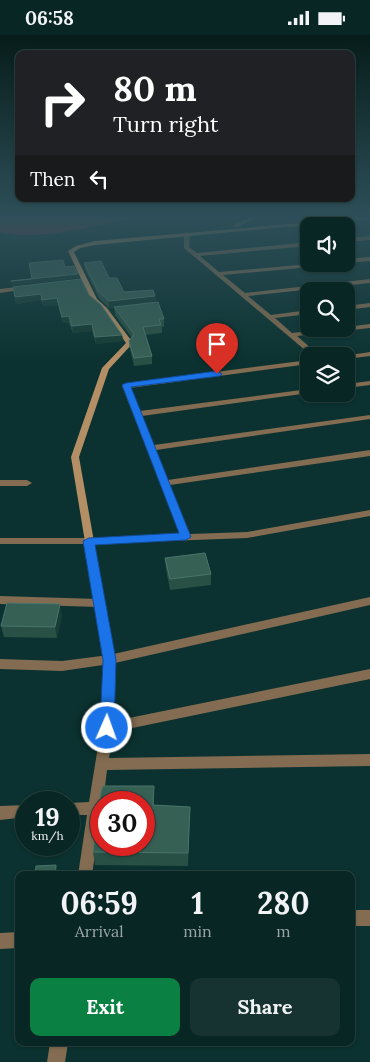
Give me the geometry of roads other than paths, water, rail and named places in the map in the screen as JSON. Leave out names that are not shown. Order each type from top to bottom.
[{"type":"street","points":[[77,264],[94,300],[108,313],[130,343],[106,368],[75,457],[109,660],[107,728],[98,791]]},
{"type":"street","points":[[206,264],[305,347]]},
{"type":"street","points":[[218,274],[300,266]]},
{"type":"street","points":[[76,282],[86,281]]},
{"type":"street","points":[[243,295],[370,281]]},
{"type":"street","points":[[0,291],[28,287]]},
{"type":"street","points":[[355,307],[370,305]]},
{"type":"street","points":[[108,313],[117,311]]},
{"type":"street","points":[[268,317],[300,313]]},
{"type":"street","points":[[291,335],[370,326]]},
{"type":"street","points":[[355,356],[370,354]]},
{"type":"street","points":[[186,537],[126,385],[300,363]]},
{"type":"street","points":[[355,385],[370,383]]},
{"type":"street","points":[[138,414],[300,392]]},
{"type":"street","points":[[152,448],[370,417]]},
{"type":"street","points":[[165,483],[370,453]]},
{"type":"street","points":[[0,483],[27,483]]},
{"type":"street","points":[[0,541],[89,541],[247,535],[370,513]]},
{"type":"street","points":[[0,600],[99,603]]},
{"type":"street","points":[[0,665],[62,666],[109,660],[370,601]]},
{"type":"street","points":[[107,728],[370,674]]},
{"type":"street","points":[[102,764],[370,760]]},
{"type":"street","points":[[0,813],[15,812]]},
{"type":"street","points":[[86,871],[90,842]]},
{"type":"street","points":[[355,918],[370,918]]},
{"type":"street","points":[[0,941],[15,939]]},
{"type":"street","points":[[56,1062],[59,1046]]}]
